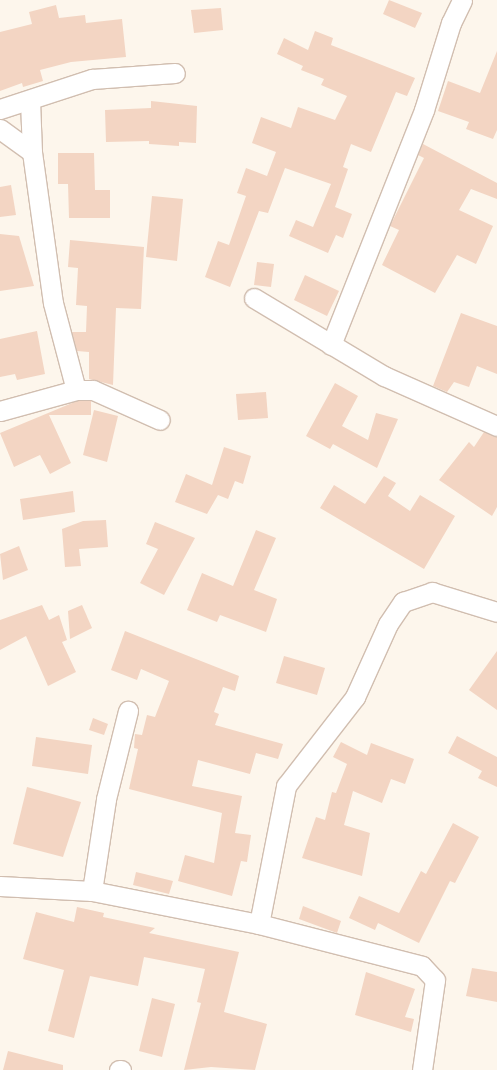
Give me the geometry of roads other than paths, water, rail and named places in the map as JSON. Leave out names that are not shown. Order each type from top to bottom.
[{"type":"street","points":[[331,344],[424,110],[450,23],[462,0]]},
{"type":"street","points":[[0,109],[92,79],[175,73]]},
{"type":"street","points":[[30,100],[32,152],[53,303],[76,390]]},
{"type":"street","points":[[0,128],[32,152]]},
{"type":"street","points":[[254,298],[384,376],[497,426]]},
{"type":"street","points":[[0,410],[76,390],[107,393],[160,420]]},
{"type":"street","points":[[259,924],[286,786],[355,697],[388,624],[403,602],[432,592],[497,612]]},
{"type":"street","points":[[92,891],[106,799],[128,712]]},
{"type":"street","points":[[0,886],[92,891],[259,924],[422,966],[431,974],[434,980],[422,1070]]}]
